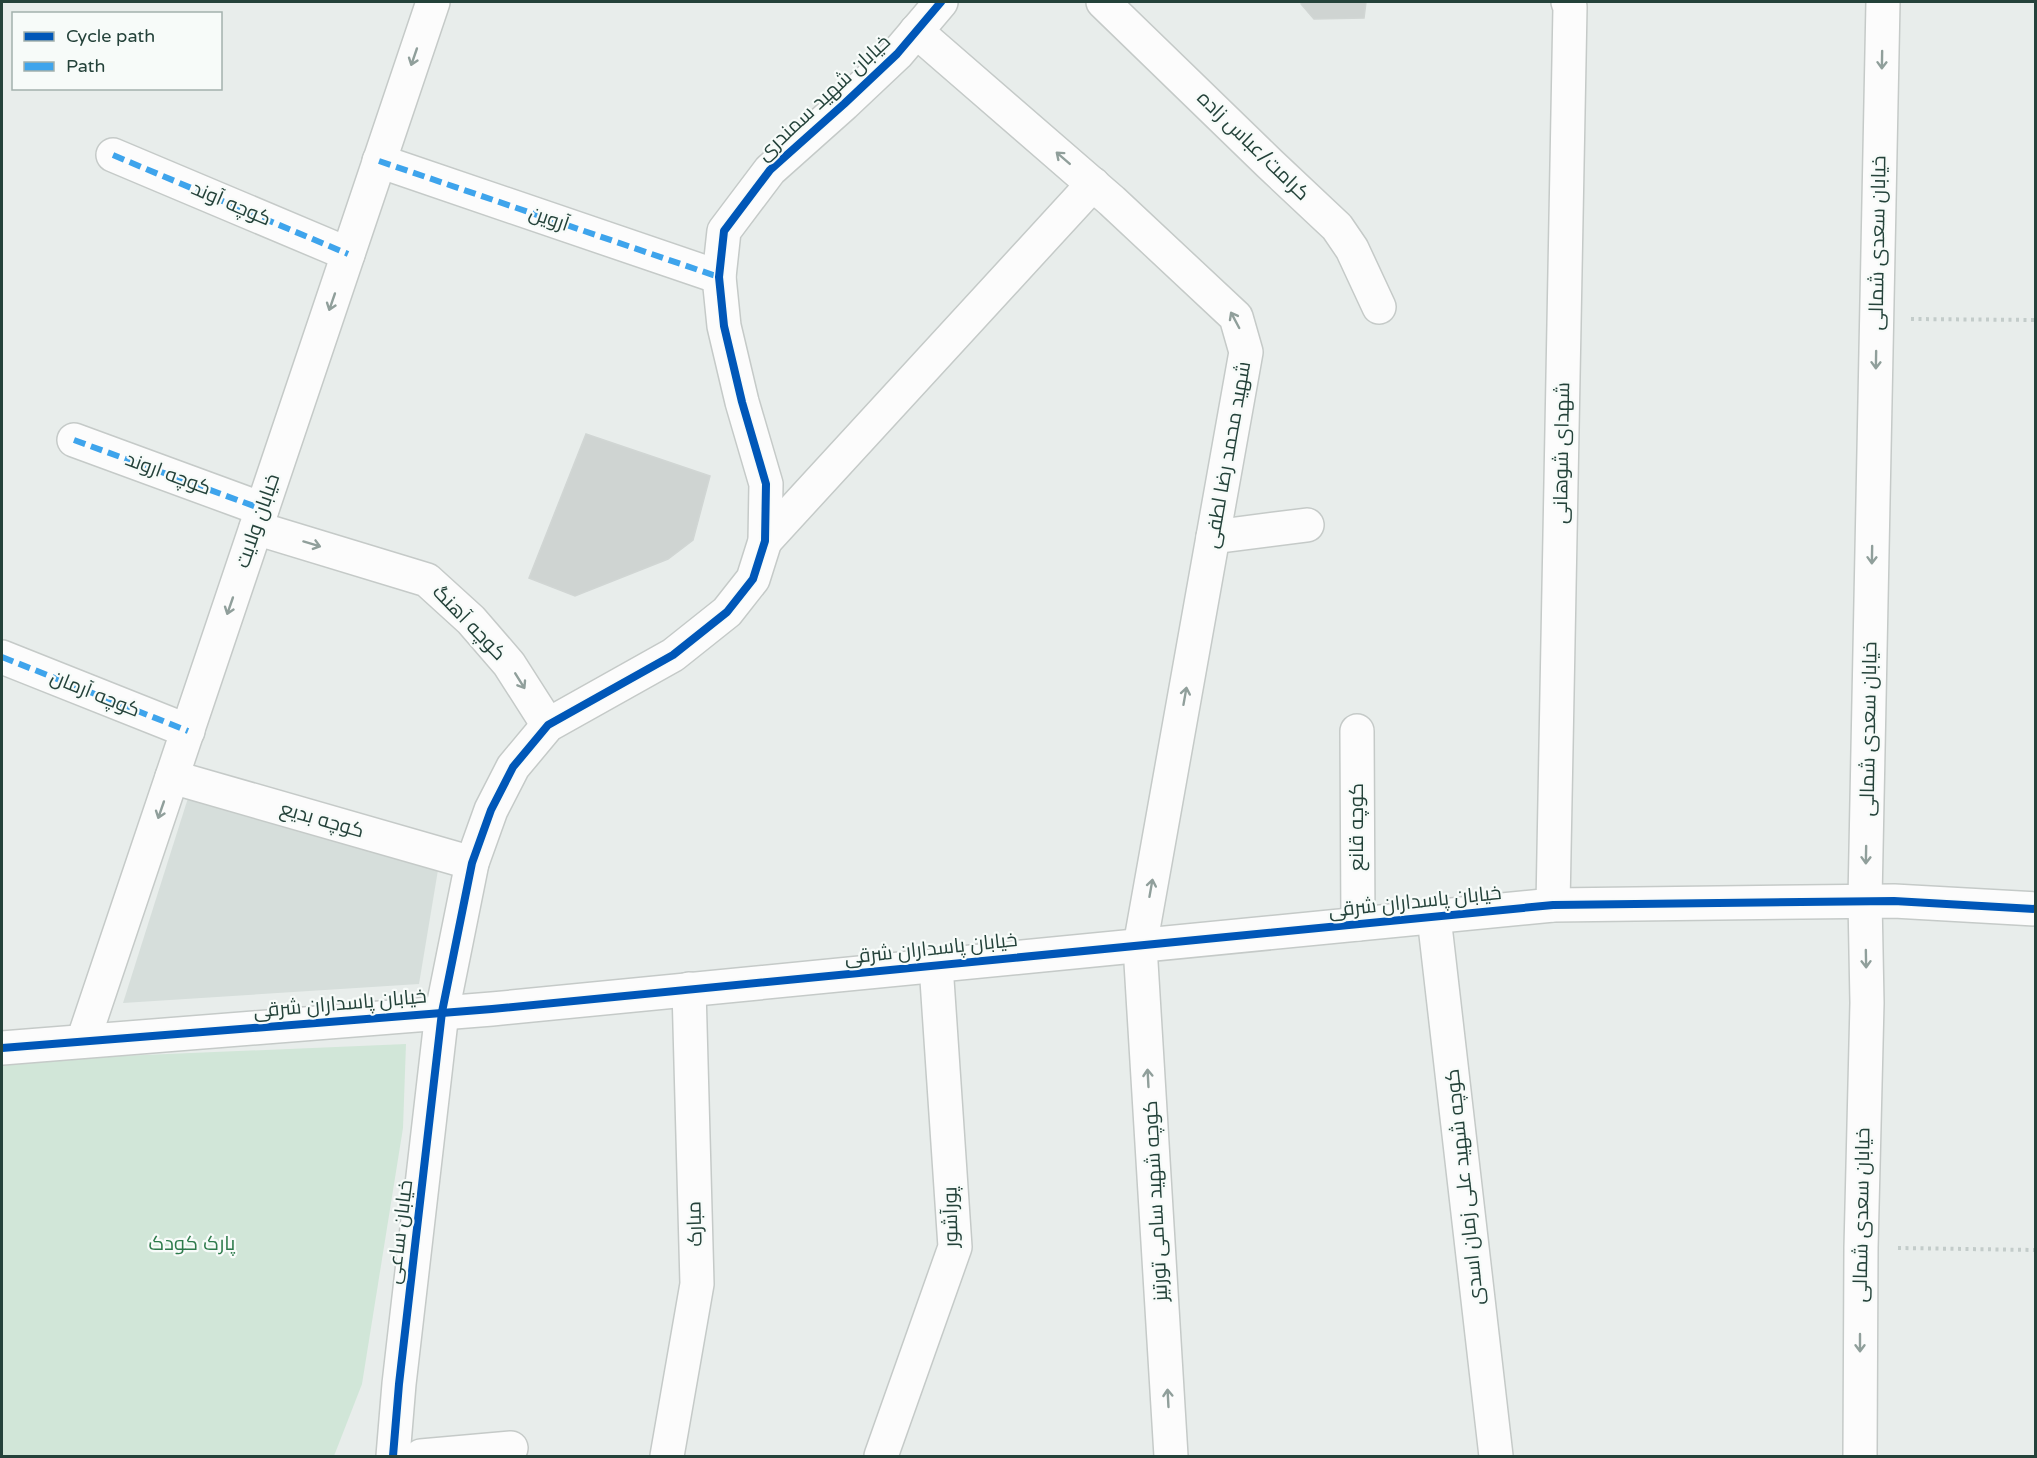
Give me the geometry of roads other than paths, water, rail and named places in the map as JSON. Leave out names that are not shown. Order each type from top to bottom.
[{"type":"street","name":"خیابان ولایت","points":[[83,1041],[433,2]]},
{"type":"street","name":"خیابان شهید سمندری","points":[[442,1012],[472,863],[491,810],[513,767],[548,726],[674,655],[727,612],[753,579],[765,542],[766,484],[742,402],[724,326],[719,277],[724,231],[770,170],[897,54],[941,2]]},
{"type":"street","name":"کرامت/عباس زاده","points":[[1103,2],[1337,226],[1352,249],[1379,307]]},
{"type":"street","name":"شهدای شوهانی","points":[[1554,905],[1570,7],[1568,2]]},
{"type":"street","name":"خیابان سعدی شمالی","points":[[1860,1456],[1861,1248],[1867,1003],[1865,900],[1883,2]]},
{"type":"street","name":"شهید محمد رضا لطفی","points":[[916,32],[1093,184],[1236,317],[1246,352],[1140,946]]},
{"type":"street","name":"کوچه آوند","points":[[113,155],[348,254]]},
{"type":"street","name":"آروین","points":[[379,161],[719,277]]},
{"type":"street","points":[[765,542],[1093,184]]},
{"type":"street","name":"کوچه اروند","points":[[74,440],[259,518]]},
{"type":"street","name":"کوچه آهنگ","points":[[259,518],[427,580],[471,620],[509,664],[548,726]]},
{"type":"street","points":[[1213,537],[1307,525]]},
{"type":"street","name":"کوچه آرمان","points":[[2,657],[188,731]]},
{"type":"street","name":"کوچه قانع","points":[[1357,730],[1358,924]]},
{"type":"street","name":"کوچه بدیع","points":[[172,777],[472,863]]},
{"type":"street","name":"خیابان پاسداران شرقی","points":[[2,1048],[442,1012],[1554,905],[1865,900],[2036,909]]},
{"type":"street","name":"کوچه شهید علی زمان اسدی","points":[[1434,917],[1496,1456]]},
{"type":"street","name":"کوچه شهید سامی تورتیز","points":[[1140,946],[1171,1456]]},
{"type":"street","name":"پورآشور","points":[[881,1456],[955,1247],[936,965]]},
{"type":"street","name":"مبارک","points":[[667,1456],[697,1284],[689,989]]},
{"type":"street","name":"خیابان ساعی","points":[[393,1456],[399,1384],[442,1012]]},
{"type":"street","points":[[421,1456],[511,1448]]},
{"type":"park label","name":"پارک کودک","points":[[192,1244]]}]
